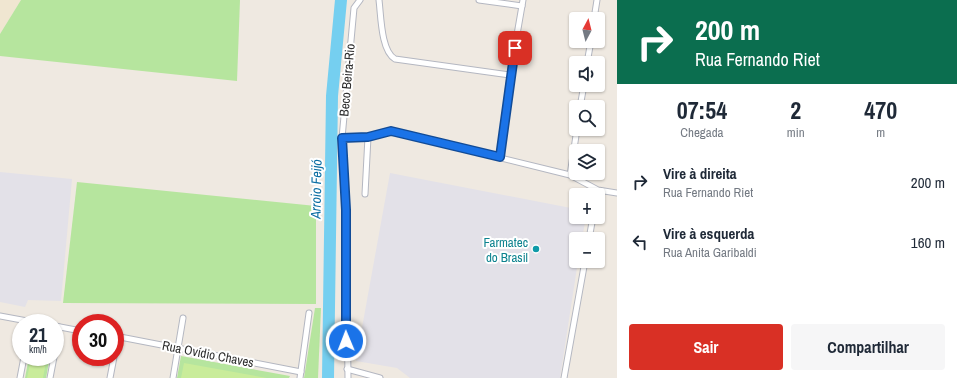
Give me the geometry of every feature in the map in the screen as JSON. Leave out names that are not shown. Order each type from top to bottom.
[{"type":"street","name":"Beco Beira-Rio","points":[[348,378],[346,210],[342,138],[354,8],[360,0]]},
{"type":"street","points":[[378,0],[386,48],[390,56],[395,59],[510,75]]},
{"type":"street","points":[[479,0],[522,6]]},
{"type":"street","points":[[500,157],[510,75],[523,0]]},
{"type":"street","points":[[595,12],[597,0]]},
{"type":"street","points":[[342,138],[368,137],[391,131],[569,175]]},
{"type":"street","points":[[365,194],[368,137]]},
{"type":"street","points":[[578,180],[591,188]]},
{"type":"street","points":[[605,192],[617,193]]},
{"type":"street","points":[[564,378],[584,268]]},
{"type":"street","points":[[300,378],[309,313]]},
{"type":"street","points":[[0,316],[12,318]]},
{"type":"street","points":[[173,378],[183,318]]},
{"type":"street","name":"Rua Ovídio Chaves","points":[[124,338],[301,372]]},
{"type":"street","points":[[20,378],[22,366]]},
{"type":"street","points":[[50,378],[52,366]]},
{"type":"street","points":[[110,378],[112,366]]},
{"type":"street","points":[[347,369],[380,378]]},
{"type":"shaded area","points":[[0,0],[21,0],[0,34]]},
{"type":"shaded area","points":[[0,172],[72,179],[61,301],[28,300],[25,307],[0,302]]},
{"type":"shaded area","points":[[390,173],[569,208],[569,224],[585,224],[583,232],[569,232],[569,268],[577,268],[560,378],[410,378],[397,368],[356,361]]},
{"type":"green space","points":[[21,0],[240,0],[237,81],[0,56],[0,34]]},
{"type":"green space","points":[[77,182],[316,206],[316,304],[63,303]]},
{"type":"green space","points":[[315,308],[321,308],[318,378],[304,378]]},
{"type":"green space","points":[[181,356],[290,376],[289,378],[177,378]]},
{"type":"green space","points":[[184,363],[267,378],[181,378]]},
{"type":"green space","points":[[27,366],[48,366],[46,378],[25,378]]},
{"type":"green space","points":[[30,366],[45,366],[43,378],[27,378]]},
{"type":"waterway","name":"Arroio Feijó","points":[[328,378],[332,96],[341,0]]},
{"type":"place","name":"Farmatec do Brasil","points":[[536,249]]},
{"type":"route","points":[[346,341],[346,210],[342,138],[368,137],[385,131],[391,131],[500,157],[510,75],[515,48]]}]
